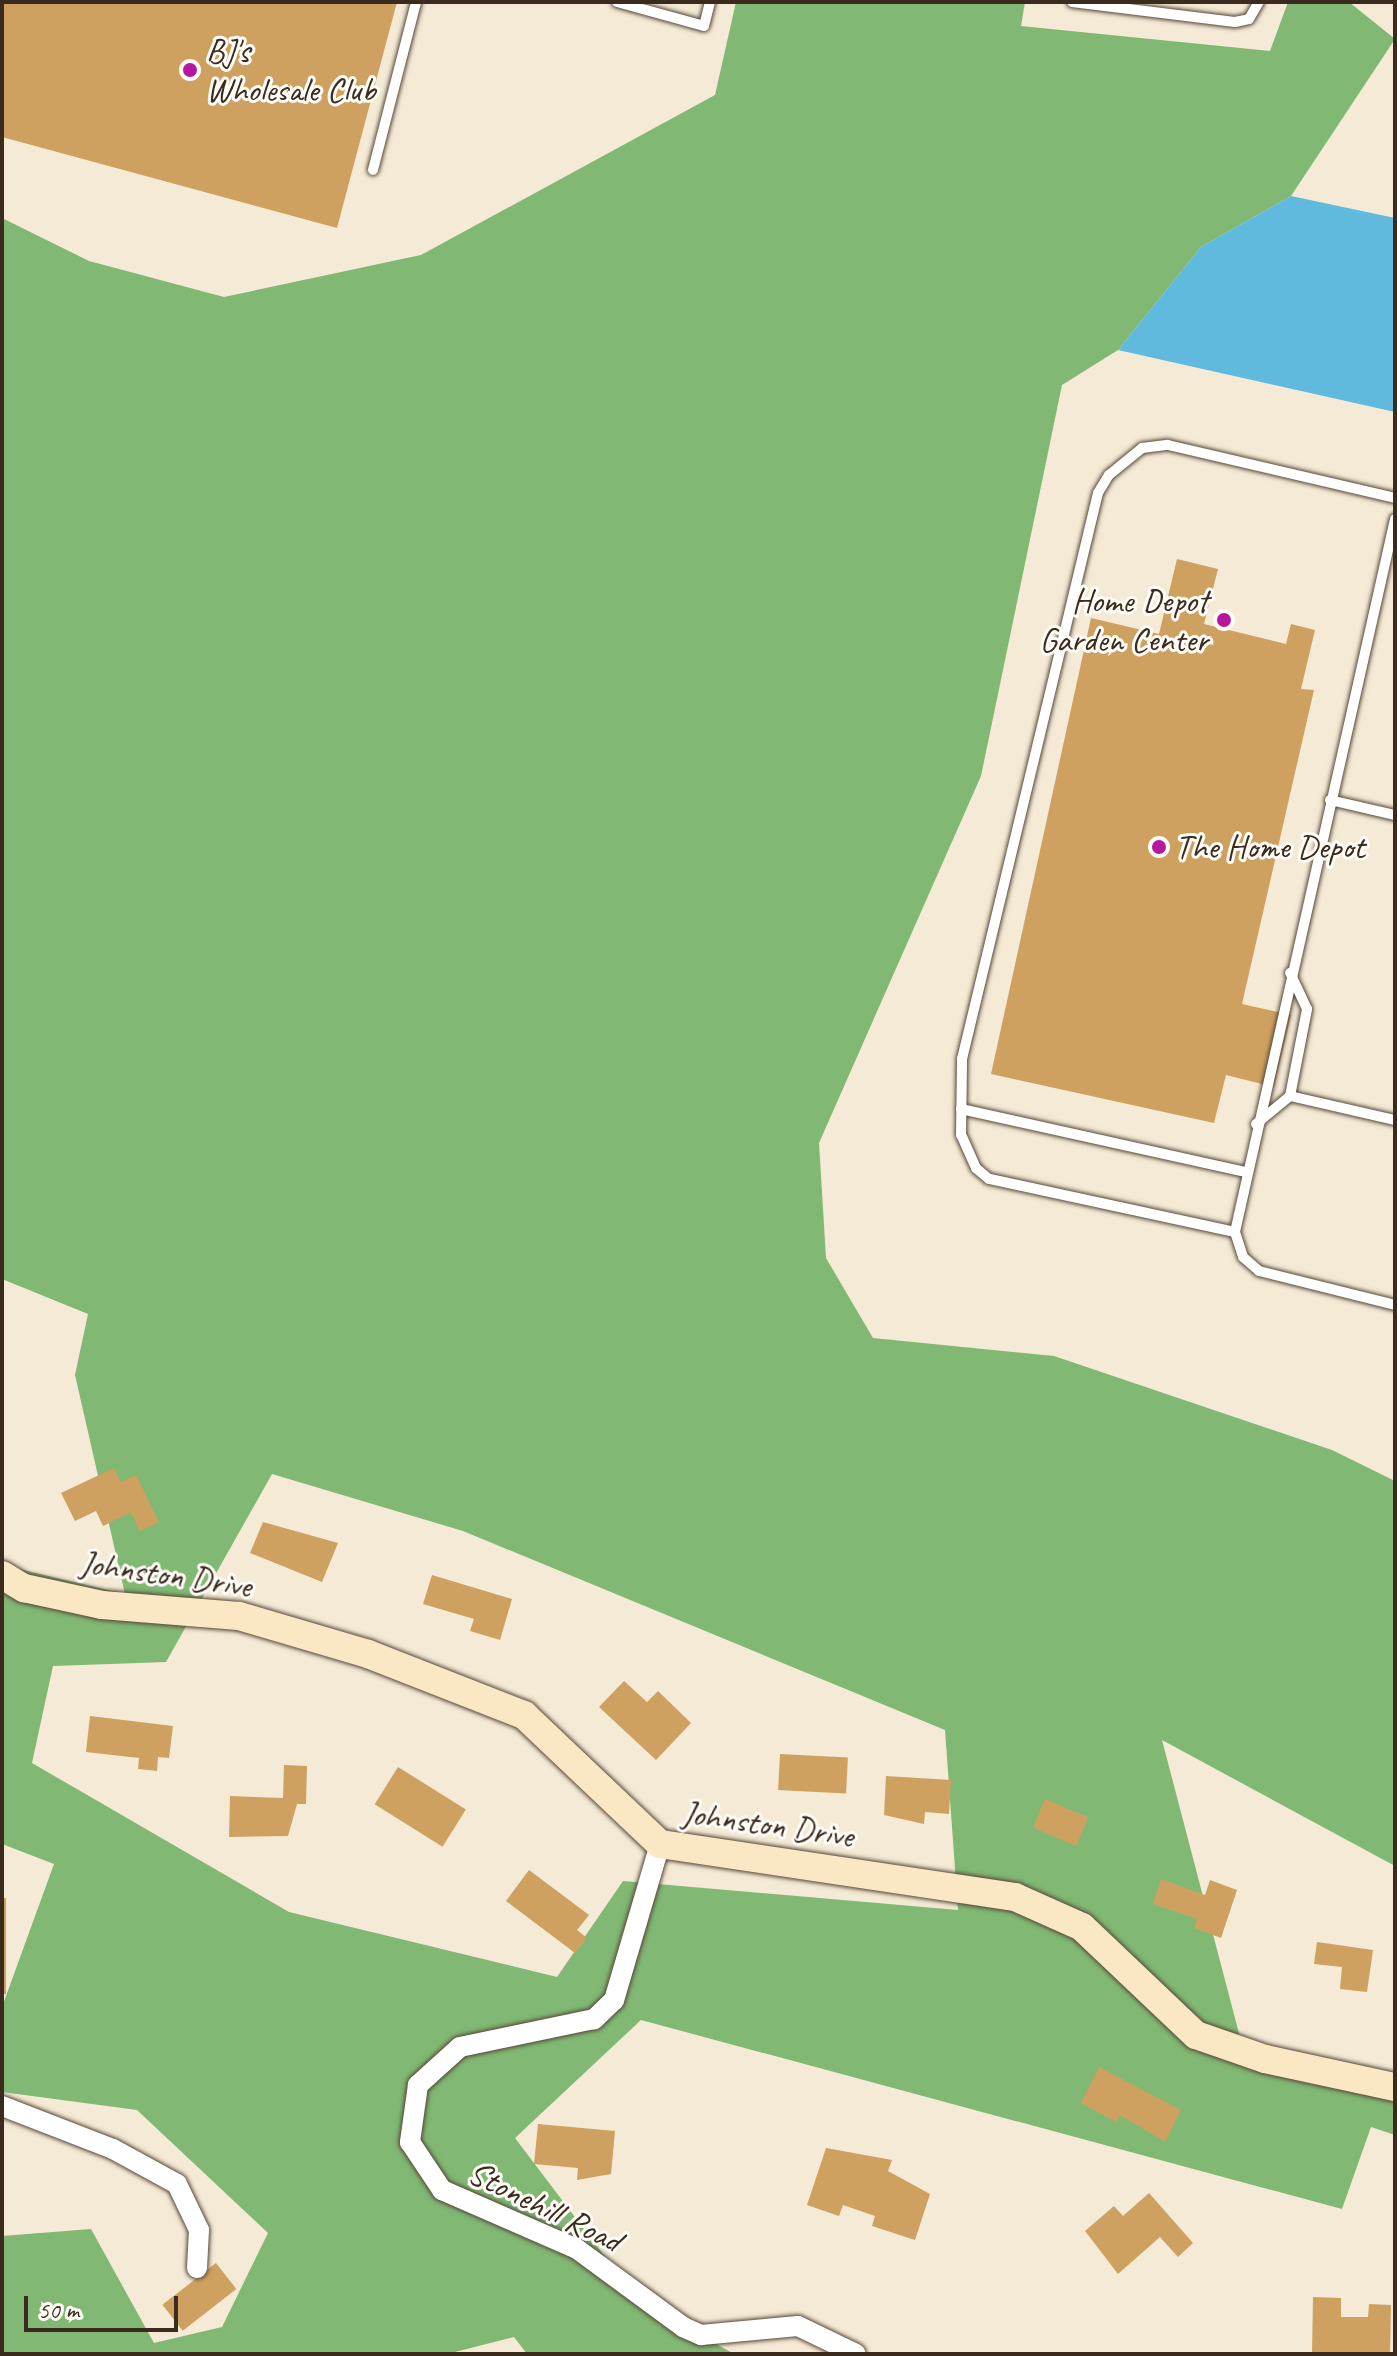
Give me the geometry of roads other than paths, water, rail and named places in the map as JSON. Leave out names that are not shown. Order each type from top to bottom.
[{"type":"street","name":"Johnston Drive","points":[[2,1575],[24,1588],[102,1605],[239,1616],[368,1654],[524,1715],[660,1844],[1015,1897],[1082,1927],[1196,2035],[1265,2059],[1395,2087]]},
{"type":"street","name":"Stonehill Road","points":[[660,1844],[614,2000],[594,2019],[460,2047],[418,2085],[410,2142],[442,2190],[577,2249],[683,2327],[701,2335],[798,2326],[856,2354]]},
{"type":"street","points":[[2,2106],[113,2149],[177,2184],[199,2230],[197,2268]]},
{"type":"lane","points":[[373,170],[416,2]]},
{"type":"lane","points":[[617,2],[704,26],[710,2]]},
{"type":"lane","points":[[1072,2],[1235,22],[1249,19],[1259,2]]},
{"type":"lane","points":[[1235,1232],[989,1179],[965,1151],[961,1109],[962,1059],[1109,475],[1142,448],[1168,445],[1395,498]]},
{"type":"lane","points":[[1395,519],[1256,1124],[1235,1232],[1243,1257],[1259,1271],[1395,1305]]},
{"type":"lane","points":[[1330,800],[1395,815]]},
{"type":"lane","points":[[1256,1124],[1290,1096],[1307,1009],[1290,973]]},
{"type":"lane","points":[[1290,1096],[1395,1120]]},
{"type":"lane","points":[[961,1109],[1246,1172]]},
{"type":"water","points":[[1291,196],[1395,218],[1395,412],[1118,350],[1201,247]]},
{"type":"place","name":"BJ's Wholesale Club","points":[[190,70]]},
{"type":"place","name":"Home Depot Garden Center","points":[[1224,620]]},
{"type":"place","name":"The Home Depot","points":[[1159,847]]}]
